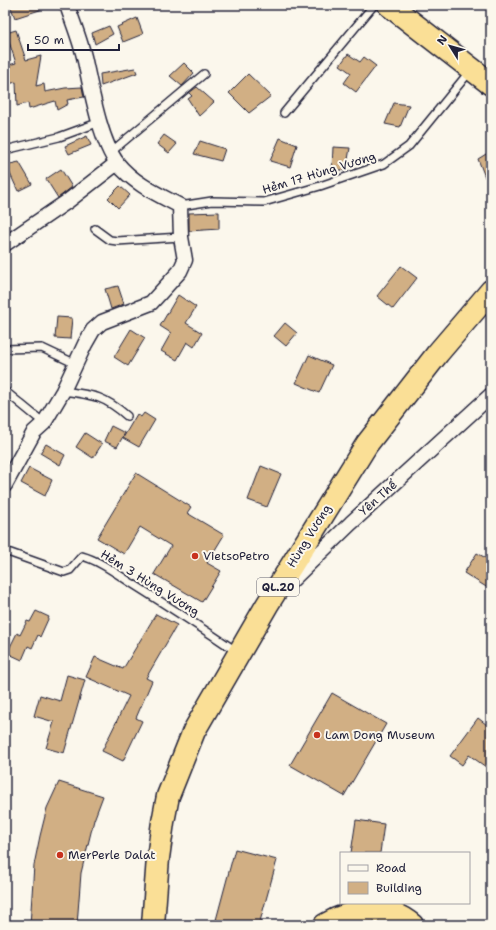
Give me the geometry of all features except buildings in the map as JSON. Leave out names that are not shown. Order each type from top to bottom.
[{"type":"highway","points":[[389,5],[491,84]]},
{"type":"highway","name":"Hùng Vương","points":[[153,925],[158,858],[168,796],[194,731],[238,653],[367,444],[438,353],[491,291]]},
{"type":"highway","points":[[325,925],[341,916],[382,910],[412,925]]},
{"type":"street","points":[[5,485],[34,432],[44,423],[63,391],[85,344],[94,330],[102,322],[151,303],[175,278],[185,260],[180,206],[148,190],[114,157],[100,122],[85,59],[67,5]]},
{"type":"street","points":[[5,244],[68,201],[114,157]]},
{"type":"street","name":"Yên Thế","points":[[267,605],[351,523],[491,396]]},
{"type":"lane","points":[[284,113],[374,5]]},
{"type":"lane","name":"Hẻm 17 Hùng Vương","points":[[180,206],[212,201],[264,202],[320,186],[384,164],[409,146],[471,69]]},
{"type":"lane","points":[[114,157],[204,74]]},
{"type":"lane","points":[[5,150],[59,137],[100,122]]},
{"type":"lane","points":[[95,229],[110,240],[117,241],[182,237]]},
{"type":"lane","points":[[5,349],[42,348],[76,364]]},
{"type":"lane","points":[[5,391],[44,423]]},
{"type":"lane","points":[[63,391],[94,395],[111,402],[127,416]]},
{"type":"lane","name":"Hẻm 3 Hùng Vương","points":[[5,551],[64,572],[70,570],[82,556],[88,558],[103,565],[179,612],[238,653]]},
{"type":"place","name":"VietsoPetro","points":[[195,556]]},
{"type":"place","name":"Lam Dong Museum","points":[[317,735]]},
{"type":"place","name":"MerPerle Dalat","points":[[60,855]]}]
